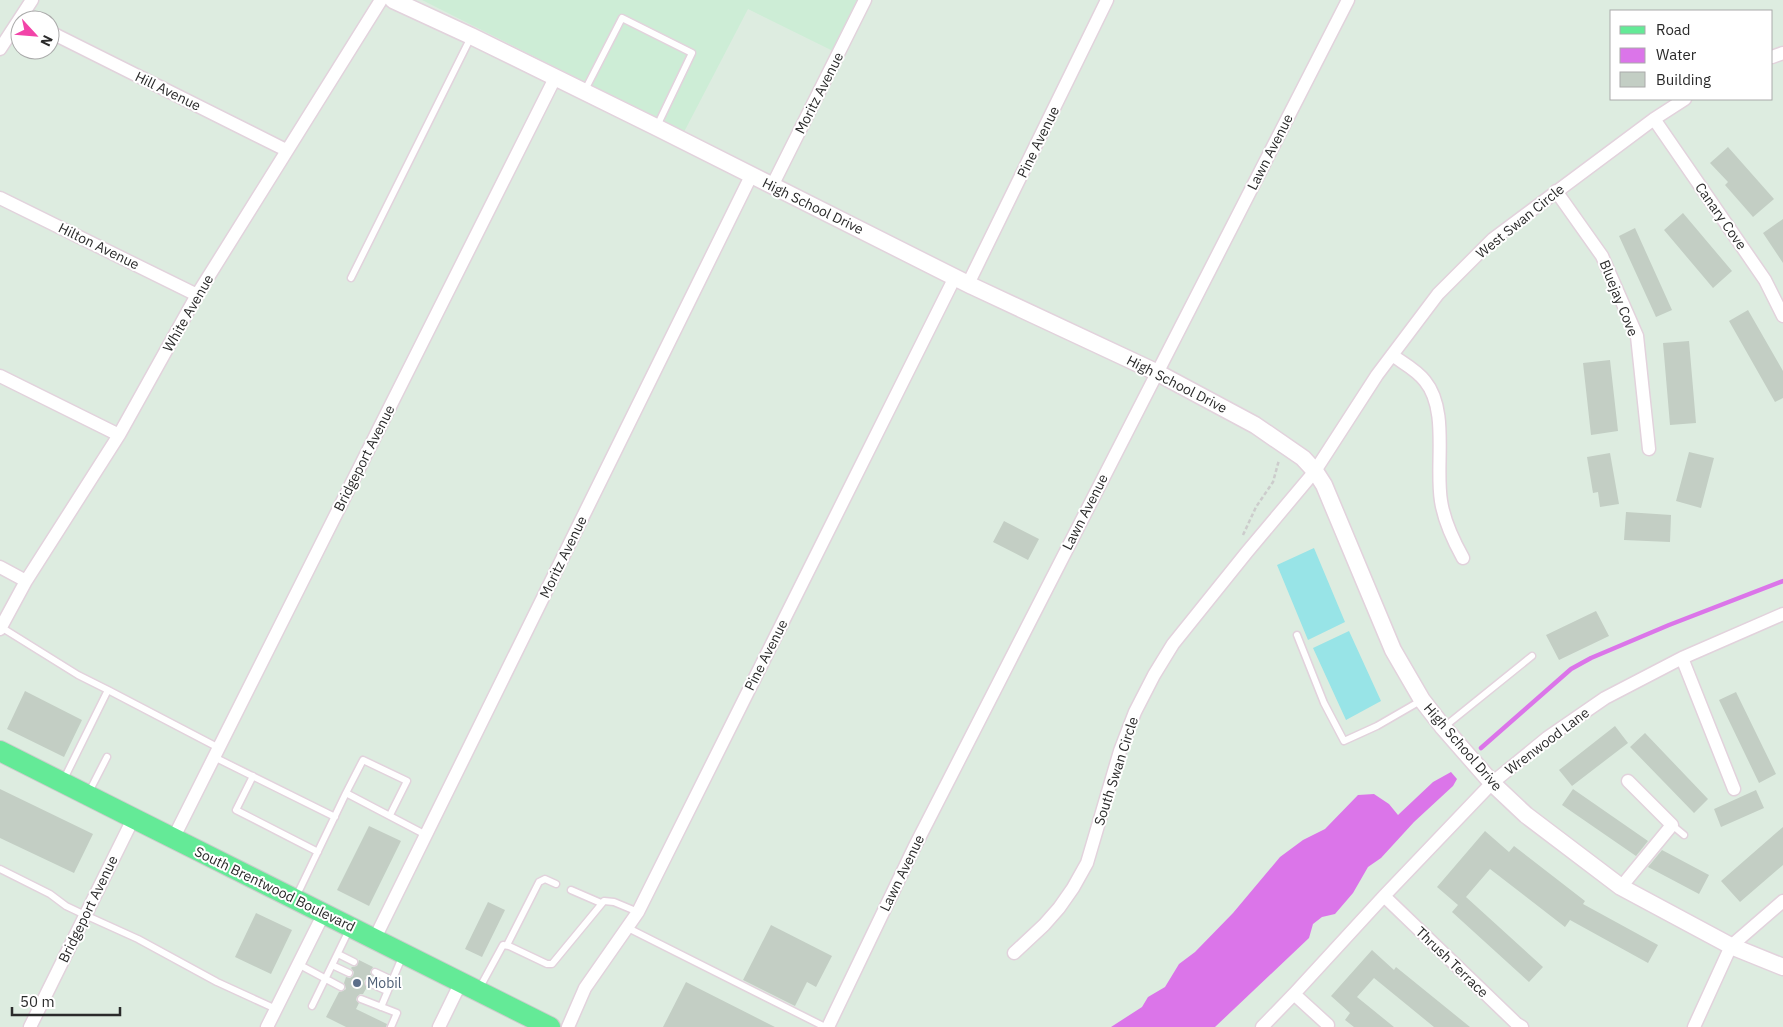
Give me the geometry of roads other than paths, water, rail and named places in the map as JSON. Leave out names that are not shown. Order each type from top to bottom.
[{"type":"main road","name":"South Brentwood Boulevard","points":[[0,751],[550,1027]]},
{"type":"street","name":"White Avenue","points":[[0,628],[26,581],[119,434],[197,295],[381,0]]},
{"type":"street","name":"High School Drive","points":[[393,0],[472,36],[962,280],[1156,372],[1256,425],[1282,443],[1303,458],[1324,485],[1393,650],[1422,700],[1492,783],[1526,815],[1621,887],[1731,946],[1783,967]]},
{"type":"street","name":"Moritz Avenue","points":[[772,186],[865,0]]},
{"type":"street","name":"Pine Avenue","points":[[568,1027],[585,988],[638,912],[1107,0]]},
{"type":"street","name":"Lawn Avenue","points":[[826,1027],[914,848],[1348,0]]},
{"type":"street","points":[[0,49],[10,35]]},
{"type":"street","name":"Hill Avenue","points":[[60,37],[286,150]]},
{"type":"street","name":"Bridgeport Avenue","points":[[173,839],[555,78]]},
{"type":"street","name":"West Swan Circle","points":[[1315,471],[1377,375],[1438,294],[1493,239],[1654,119],[1684,100]]},
{"type":"street","name":"Canary Cove","points":[[1654,119],[1765,280],[1783,316]]},
{"type":"street","name":"Moritz Avenue","points":[[375,938],[751,176]]},
{"type":"street","name":"Bluejay Cove","points":[[1556,191],[1602,256],[1637,336],[1648,449]]},
{"type":"street","name":"Hilton Avenue","points":[[0,198],[197,295]]},
{"type":"street","points":[[1392,355],[1426,381],[1434,399],[1439,430],[1438,469],[1441,500],[1446,522],[1463,558]]},
{"type":"street","points":[[0,376],[119,434]]},
{"type":"street","name":"South Swan Circle","points":[[1014,952],[1044,925],[1059,908],[1073,888],[1086,863],[1123,743],[1150,683],[1173,644],[1315,471]]},
{"type":"street","points":[[0,568],[26,581]]},
{"type":"street","name":"Wrenwood Lane","points":[[1262,1027],[1492,783],[1547,738],[1605,698],[1682,658],[1783,614]]},
{"type":"street","points":[[1682,658],[1734,789]]},
{"type":"street","points":[[1621,887],[1672,825],[1628,781]]},
{"type":"street","name":"Bridgeport Avenue","points":[[30,1027],[133,819]]},
{"type":"street","name":"Thrush Terrace","points":[[1384,896],[1522,1027]]},
{"type":"street","points":[[1694,1027],[1731,946],[1783,901]]},
{"type":"street","points":[[267,1027],[324,913]]},
{"type":"street","points":[[438,1027],[470,986]]},
{"type":"street","points":[[1294,994],[1328,1025]]},
{"type":"lane","points":[[584,92],[622,18],[692,54],[656,127]]},
{"type":"lane","points":[[351,278],[472,36]]},
{"type":"lane","points":[[0,628],[253,776],[335,816]]},
{"type":"lane","points":[[1297,636],[1324,703],[1344,741],[1377,726],[1422,700]]},
{"type":"lane","points":[[1443,727],[1532,656]]},
{"type":"lane","points":[[62,783],[108,690]]},
{"type":"lane","points":[[88,796],[106,757]]},
{"type":"lane","points":[[295,899],[363,760],[407,782],[390,815]]},
{"type":"lane","points":[[253,776],[236,810],[318,852]]},
{"type":"lane","points":[[346,793],[426,834]]},
{"type":"lane","points":[[1672,825],[1684,835]]},
{"type":"lane","points":[[0,869],[50,894],[66,906],[138,939],[217,982],[276,1009]]},
{"type":"lane","points":[[507,945],[539,882],[545,879],[556,884]]},
{"type":"lane","points":[[571,890],[601,903]]},
{"type":"lane","points":[[470,986],[503,945],[507,945],[547,964],[552,964],[604,901],[614,902],[638,912]]},
{"type":"lane","points":[[312,1006],[352,926]]},
{"type":"lane","points":[[628,928],[826,1027]]},
{"type":"lane","points":[[381,1007],[404,953]]},
{"type":"lane","points":[[338,954],[354,962]]},
{"type":"lane","points":[[298,964],[342,987]]},
{"type":"lane","points":[[332,965],[349,973]]},
{"type":"lane","points":[[375,972],[392,980]]},
{"type":"lane","points":[[369,983],[388,992]]},
{"type":"lane","points":[[361,998],[397,1013],[391,1027]]},
{"type":"water","points":[[1451,772],[1457,779],[1453,786],[1414,822],[1381,858],[1368,867],[1353,893],[1335,914],[1322,917],[1313,924],[1309,938],[1215,1027],[1111,1027],[1142,1007],[1148,997],[1165,987],[1179,964],[1195,952],[1233,913],[1280,857],[1303,840],[1325,829],[1358,795],[1374,794],[1389,804],[1398,815],[1433,782]]},
{"type":"waterway","points":[[1481,748],[1571,669],[1591,658],[1669,625],[1783,581]]},
{"type":"place","name":"Mobil","points":[[357,983]]}]
